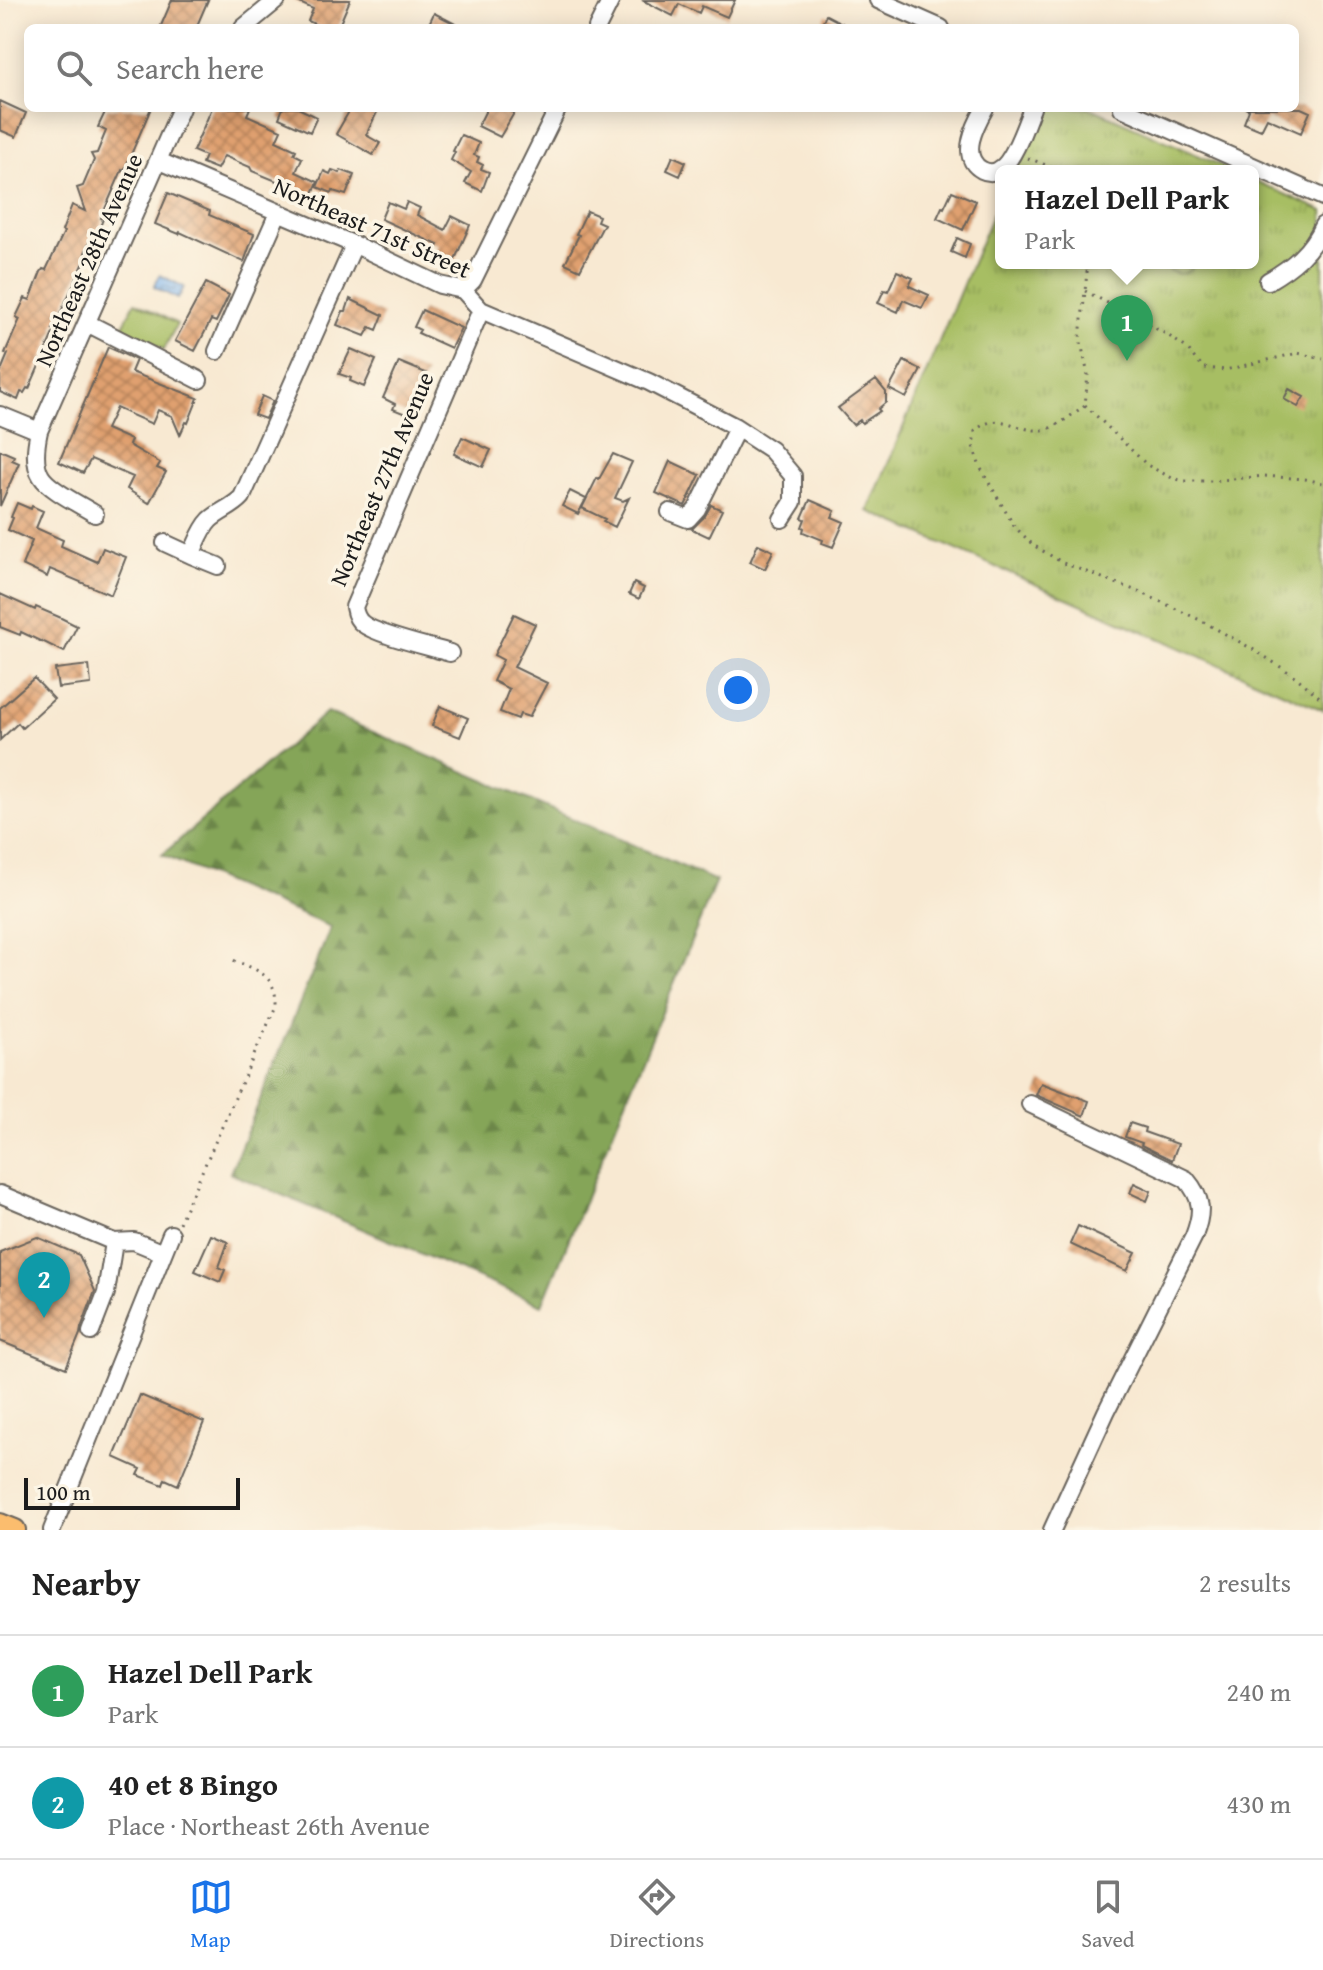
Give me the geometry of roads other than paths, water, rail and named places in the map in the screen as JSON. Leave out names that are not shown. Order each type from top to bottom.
[{"type":"main road","points":[[0,1524],[15,1530]]},
{"type":"street","points":[[248,24],[277,0]]},
{"type":"street","points":[[599,24],[611,0]]},
{"type":"street","points":[[878,0],[932,24]]},
{"type":"street","name":"Northeast 28th Avenue","points":[[39,431],[179,112]]},
{"type":"street","points":[[463,290],[473,280],[556,112]]},
{"type":"street","points":[[983,112],[973,130],[973,160],[987,172],[995,170]]},
{"type":"street","points":[[1005,165],[1030,112]]},
{"type":"street","points":[[1131,112],[1251,165]]},
{"type":"street","name":"Northeast 71st Street","points":[[159,161],[440,285],[463,290],[481,310],[649,382],[737,428],[771,450],[793,476],[793,502],[782,519]]},
{"type":"street","points":[[1259,169],[1323,197]]},
{"type":"street","points":[[217,351],[278,213]]},
{"type":"street","points":[[1268,281],[1286,271],[1308,252],[1323,225]]},
{"type":"street","points":[[191,555],[207,524],[236,503],[245,490],[354,245]]},
{"type":"street","name":"Northeast 27th Avenue","points":[[450,653],[379,632],[355,616],[354,607],[481,310]]},
{"type":"street","points":[[87,323],[199,380]]},
{"type":"street","points":[[0,415],[39,431],[36,449],[41,476],[48,485],[95,514]]},
{"type":"street","points":[[670,512],[688,519],[697,509],[737,428]]},
{"type":"street","points":[[165,543],[218,566]]},
{"type":"street","points":[[1030,1104],[1174,1171],[1196,1191],[1201,1207],[1194,1236],[1106,1412],[1052,1530]]},
{"type":"street","points":[[0,1194],[114,1242],[134,1241],[163,1253]]},
{"type":"street","points":[[52,1530],[171,1234]]},
{"type":"street","points":[[91,1332],[106,1293],[114,1242]]},
{"type":"water","points":[[160,275],[184,287],[178,299],[154,287]]},
{"type":"place","name":"Hazel Dell Park","points":[[1127,361]]},
{"type":"place","name":"40 et 8 Bingo","points":[[44,1318]]}]
